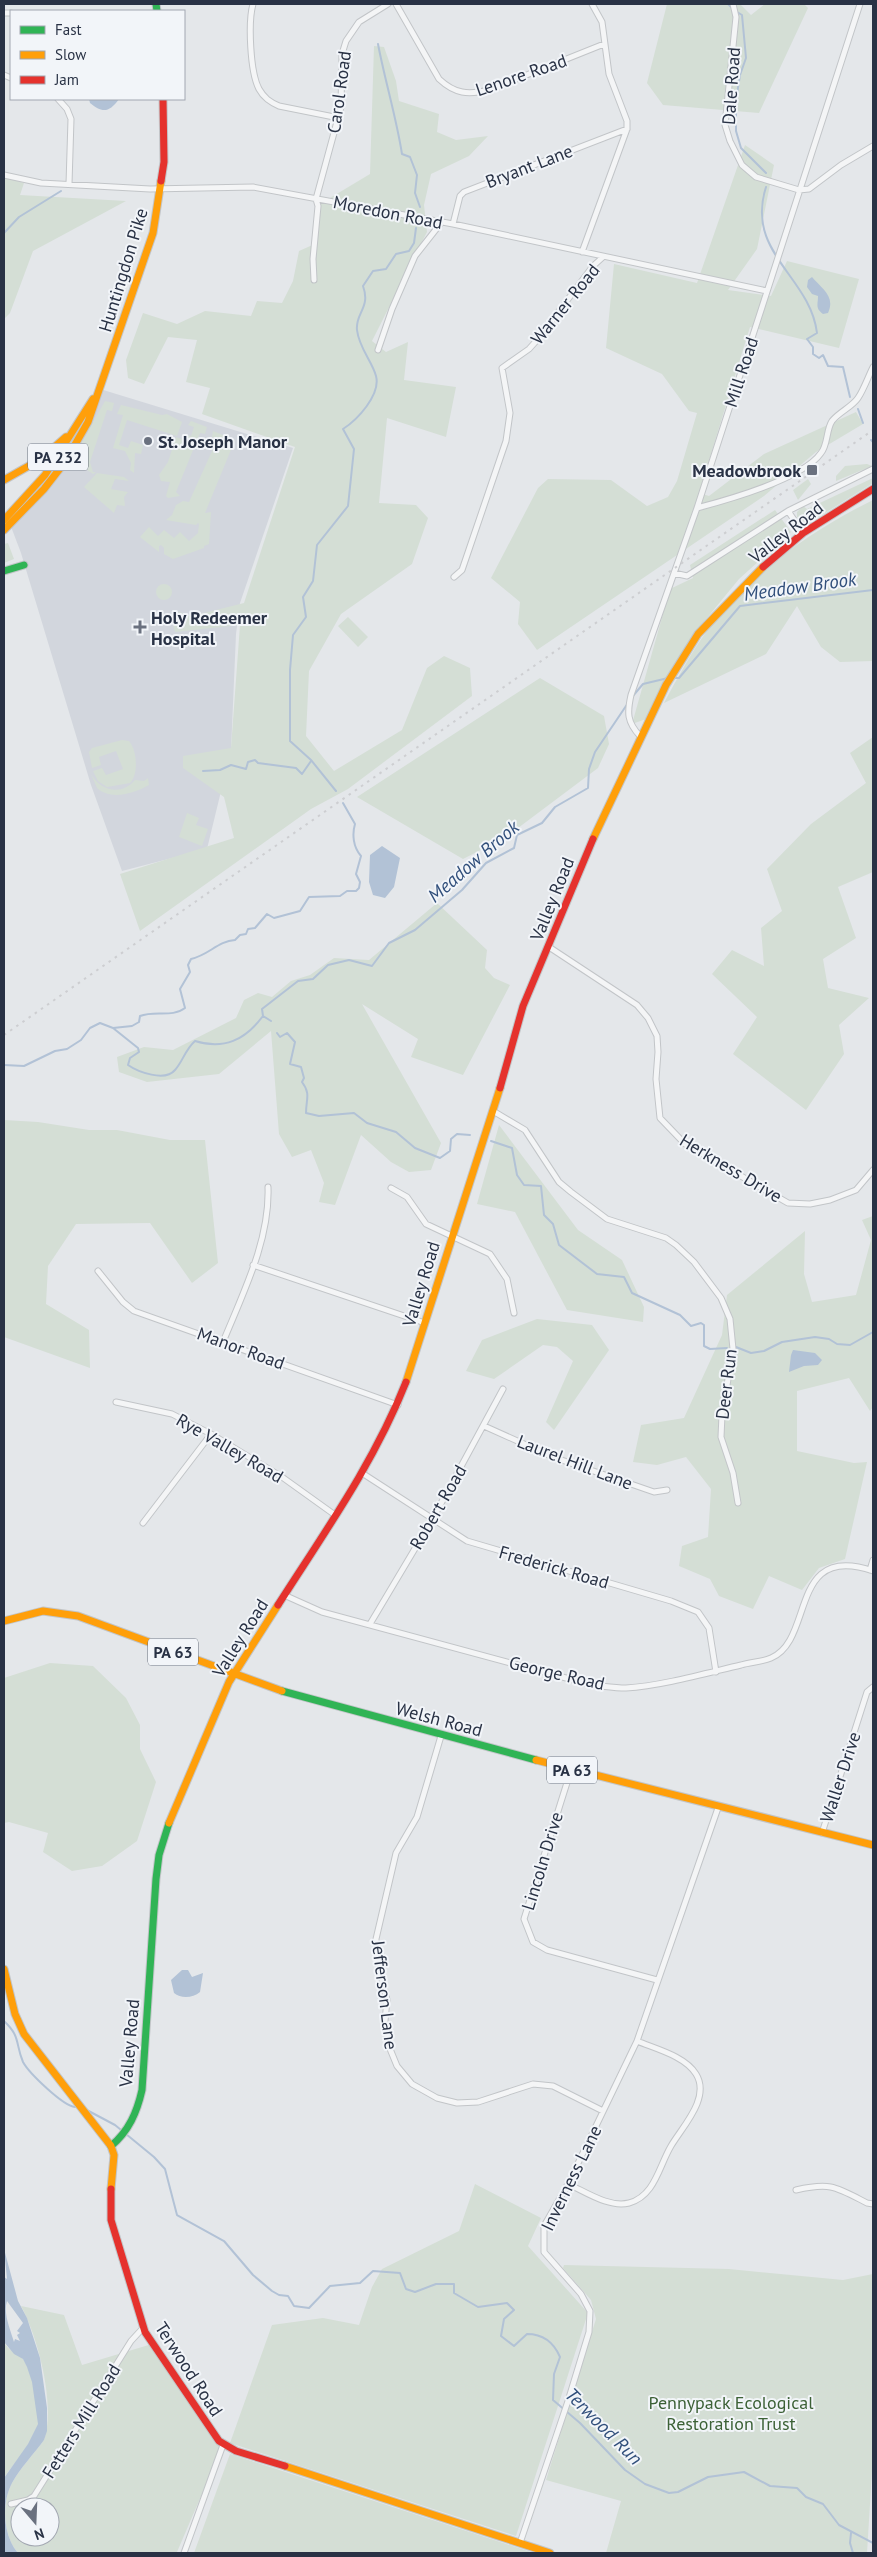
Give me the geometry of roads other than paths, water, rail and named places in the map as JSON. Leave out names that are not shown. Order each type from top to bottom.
[{"type":"main road","name":"Huntingdon Pike","points":[[4,530],[44,489],[65,462],[88,422],[153,233],[161,189],[165,128],[163,100]]},
{"type":"main road","name":"Huntingdon Pike","points":[[4,518],[45,475],[79,419],[100,389]]},
{"type":"main road","points":[[4,480],[56,448],[79,419]]},
{"type":"main road","name":"Valley Road","points":[[111,2146],[122,2136],[128,2126],[139,2103],[143,2080],[159,1855],[199,1750],[234,1674],[362,1473],[381,1441],[398,1405],[451,1236],[493,1111],[523,1006],[585,857],[640,736],[673,672],[698,634],[741,588],[803,533],[873,489]]},
{"type":"main road","points":[[4,571],[24,564]]},
{"type":"main road","name":"Welsh Road","points":[[4,1621],[43,1611],[78,1616],[291,1695],[718,1808],[873,1845]]},
{"type":"main road","points":[[4,1969],[13,2008],[21,2028],[75,2103],[111,2146]]},
{"type":"main road","name":"Terwood Road","points":[[111,2146],[114,2155],[111,2220],[143,2328],[223,2445]]},
{"type":"main road","points":[[223,2445],[550,2553]]},
{"type":"street","points":[[252,4],[250,27],[255,80],[262,95],[270,102],[279,106],[339,118]]},
{"type":"street","name":"Carol Road","points":[[314,280],[312,260],[318,206],[316,199],[339,118],[342,54],[346,41],[359,22],[388,4]]},
{"type":"street","name":"Lenore Road","points":[[396,4],[439,79],[450,89],[471,94],[488,90],[604,44]]},
{"type":"street","points":[[592,4],[602,22],[606,38],[604,44],[609,74],[627,120],[627,129]]},
{"type":"street","name":"Dale Road","points":[[734,4],[736,17],[725,125],[730,141],[742,164],[756,177],[799,190]]},
{"type":"street","name":"Mill Road","points":[[640,736],[632,726],[627,711],[631,695],[696,508],[860,4]]},
{"type":"street","points":[[59,100],[67,109],[71,119],[69,184]]},
{"type":"street","name":"Bryant Lane","points":[[453,224],[460,196],[464,192],[627,129]]},
{"type":"street","name":"Warner Road","points":[[582,252],[627,129]]},
{"type":"street","points":[[799,190],[810,189],[841,165],[873,146]]},
{"type":"street","name":"Moredon Road","points":[[4,175],[28,181],[161,189],[253,187],[453,224],[767,291]]},
{"type":"street","points":[[378,350],[392,309],[415,256],[441,223]]},
{"type":"street","name":"Warner Road","points":[[454,577],[462,570],[506,440],[510,413],[502,368],[529,349],[593,266],[603,257]]},
{"type":"street","points":[[696,508],[737,498],[780,481],[800,470],[818,456],[824,448],[833,421],[858,398],[873,367]]},
{"type":"street","points":[[674,573],[687,576],[788,511],[873,469]]},
{"type":"street","points":[[788,511],[803,533]]},
{"type":"street","name":"Herkness Drive","points":[[549,947],[637,1005],[648,1018],[657,1036],[656,1078],[660,1118],[686,1144],[788,1203],[810,1204],[830,1200],[856,1190],[873,1170]]},
{"type":"street","name":"Deer Run","points":[[493,1111],[525,1130],[560,1182],[571,1192],[607,1219],[666,1238],[676,1245],[694,1262],[722,1298],[730,1320],[733,1349],[720,1432],[733,1473],[738,1502]]},
{"type":"street","points":[[223,1342],[254,1265],[269,1212],[268,1187]]},
{"type":"street","points":[[391,1188],[406,1197],[426,1224],[490,1254],[507,1279],[514,1313]]},
{"type":"street","points":[[254,1265],[425,1323]]},
{"type":"street","name":"Manor Road","points":[[98,1271],[123,1302],[134,1311],[398,1405]]},
{"type":"street","name":"Robert Road","points":[[370,1624],[432,1520],[503,1389]]},
{"type":"street","name":"Rye Valley Road","points":[[116,1402],[172,1414],[211,1434],[282,1477],[335,1515]]},
{"type":"street","name":"Laurel Hill Lane","points":[[484,1426],[552,1457],[653,1492],[667,1490]]},
{"type":"street","points":[[143,1523],[211,1434]]},
{"type":"street","name":"Frederick Road","points":[[362,1473],[466,1541],[670,1601],[698,1612],[709,1628],[716,1672]]},
{"type":"street","points":[[872,1570],[873,1560]]},
{"type":"street","name":"George Road","points":[[284,1595],[322,1612],[592,1685],[627,1688],[716,1672],[771,1658],[787,1648],[804,1598],[820,1576],[840,1565],[872,1570]]},
{"type":"street","name":"Waller Drive","points":[[822,1833],[867,1692],[873,1687]]},
{"type":"street","name":"Jefferson Lane","points":[[441,1736],[417,1817],[396,1853],[376,1939],[377,1958],[387,2000],[385,2021],[388,2044],[397,2066],[412,2084],[437,2098],[457,2103],[478,2102],[533,2084],[553,2086],[603,2111]]},
{"type":"street","name":"Lincoln Drive","points":[[571,1770],[524,1919],[533,1942],[547,1950],[657,1980]]},
{"type":"street","name":"Inverness Lane","points":[[520,2543],[589,2332],[590,2311],[581,2294],[548,2259],[542,2240],[544,2226],[568,2184],[637,2041],[718,1808]]},
{"type":"street","points":[[568,2184],[608,2203],[629,2203],[640,2198],[650,2188],[670,2148],[695,2109],[701,2089],[697,2075],[686,2062],[637,2041]]},
{"type":"street","points":[[796,2190],[818,2185],[834,2186],[867,2203],[873,2204]]},
{"type":"street","name":"Fetters Mill Road","points":[[32,2497],[131,2341],[143,2328]]},
{"type":"street","points":[[184,2553],[223,2445]]},
{"type":"water","points":[[89,100],[118,100],[112,107],[105,110],[98,109],[90,103]]},
{"type":"water","points":[[812,277],[829,297],[830,307],[828,313],[823,314],[819,310],[818,296],[812,294],[807,287],[808,280]]},
{"type":"water","points":[[382,846],[400,858],[394,887],[385,898],[373,895],[369,882],[370,855]]},
{"type":"water","points":[[793,1350],[815,1353],[822,1360],[818,1365],[804,1366],[789,1372]]},
{"type":"water","points":[[182,1970],[188,1970],[192,1977],[203,1973],[200,1992],[194,1996],[180,1996],[174,1993],[171,1980]]},
{"type":"water","points":[[4,2249],[18,2301],[27,2318],[40,2358],[47,2408],[47,2431],[44,2440],[15,2477],[6,2500],[5,2520],[10,2547],[14,2547],[18,2553],[4,2553],[4,2478],[28,2444],[38,2424],[32,2382],[27,2367],[23,2359],[14,2354],[4,2342],[4,2277],[7,2279]],"holes":[[[7,2301],[23,2323],[17,2331],[20,2333],[17,2335],[20,2341],[15,2339],[14,2342],[6,2316]]]},
{"type":"waterway","points":[[728,4],[733,9]]},
{"type":"waterway","points":[[737,12],[742,15],[746,58],[740,75],[736,100],[736,131],[741,148],[766,173]]},
{"type":"waterway","points":[[378,44],[402,154],[410,157],[417,175],[415,193],[420,207]]},
{"type":"waterway","points":[[766,187],[762,210],[764,230],[771,247],[803,295],[812,313],[817,333],[807,339],[813,347],[813,354],[819,358],[823,355],[828,366],[843,367],[850,397]]},
{"type":"waterway","points":[[4,233],[19,217],[61,191]]},
{"type":"waterway","points":[[336,791],[311,760],[290,741],[290,670],[293,635],[306,617],[303,597],[313,581],[317,545],[348,506],[354,449],[343,429],[355,420],[367,406],[377,383],[374,370],[358,337],[357,324],[365,300],[363,286],[373,271],[386,269],[396,254],[409,251],[414,243],[416,228]]},
{"type":"waterway","points":[[858,409],[863,423]]},
{"type":"waterway","name":"Meadow Brook","points":[[673,678],[679,678],[740,606],[873,590]]},
{"type":"waterway","name":"Meadow Brook","points":[[632,697],[643,684],[668,678]]},
{"type":"waterway","name":"Meadow Brook","points":[[263,1016],[262,1009],[298,981],[313,979],[328,965],[349,960],[372,966],[389,943],[415,930],[462,890],[486,863],[514,848],[517,835],[542,823],[555,807],[588,788],[589,769],[595,752],[628,703]]},
{"type":"waterway","points":[[203,771],[220,770],[231,765],[246,769],[248,762],[255,760],[258,763],[296,768],[302,774],[311,761]]},
{"type":"waterway","points":[[113,1028],[132,1026],[139,1022],[140,1016],[146,1014],[175,1013],[185,1008],[180,989],[190,972],[188,965],[191,959],[223,943],[235,940],[240,935],[246,934],[248,929],[255,928],[267,914],[274,918],[300,911],[309,897],[340,896],[347,891],[356,891],[359,888],[360,882],[356,874],[361,856],[356,849],[354,840],[355,824],[343,803]]},
{"type":"waterway","points":[[263,1016],[271,1021]]},
{"type":"waterway","points":[[4,1065],[24,1066],[55,1051],[67,1049],[81,1040],[90,1028],[100,1023],[113,1028],[138,1048],[139,1052],[130,1058],[128,1065],[152,1075],[171,1074],[195,1041],[215,1044],[233,1041],[249,1031],[263,1016]]},
{"type":"waterway","points":[[277,1033],[280,1037],[287,1033],[295,1042],[290,1064],[301,1067],[304,1078],[302,1082],[307,1093],[306,1113],[319,1116],[354,1113],[367,1123],[396,1132],[415,1148],[440,1158],[450,1151],[451,1139],[457,1134],[470,1135]]},
{"type":"waterway","points":[[491,1141],[512,1148],[517,1175],[524,1185],[541,1186],[544,1215],[553,1224],[559,1245],[597,1274],[624,1277],[632,1293],[680,1315],[691,1326],[701,1323],[704,1325],[704,1346],[710,1349],[727,1348]]},
{"type":"waterway","points":[[736,1347],[751,1353],[764,1351],[782,1342],[815,1337],[829,1339],[837,1344],[850,1345],[873,1332]]},
{"type":"waterway","name":"Terwood Run","points":[[4,2021],[13,2031],[26,2067],[55,2095],[75,2107]]},
{"type":"waterway","name":"Terwood Run","points":[[83,2108],[115,2125],[154,2157],[165,2169],[177,2215],[224,2241],[253,2275],[272,2291],[279,2295],[288,2296],[294,2306],[309,2308],[330,2286],[360,2283],[373,2271],[400,2273],[406,2289],[415,2292],[436,2284],[454,2284],[454,2293],[478,2307],[507,2303],[514,2310],[504,2319],[501,2336],[514,2346],[527,2334],[533,2334],[547,2340],[555,2348],[560,2357],[554,2374],[553,2400],[580,2423],[625,2470],[645,2484],[669,2493],[678,2492],[708,2477],[744,2472],[770,2486],[797,2488],[806,2497],[823,2504],[839,2525],[873,2543]]},
{"type":"waterway","points":[[851,2533],[850,2543],[853,2553]]},
{"type":"railway","points":[[4,1035],[873,430]]},
{"type":"place","name":"St. Joseph Manor","points":[[148,441]]},
{"type":"place","name":"Meadowbrook","points":[[812,470]]},
{"type":"place","name":"Holy Redeemer Hospital","points":[[140,627]]},
{"type":"park label","name":"Pennypack Ecological Restoration Trust","points":[[731,2412]]}]
